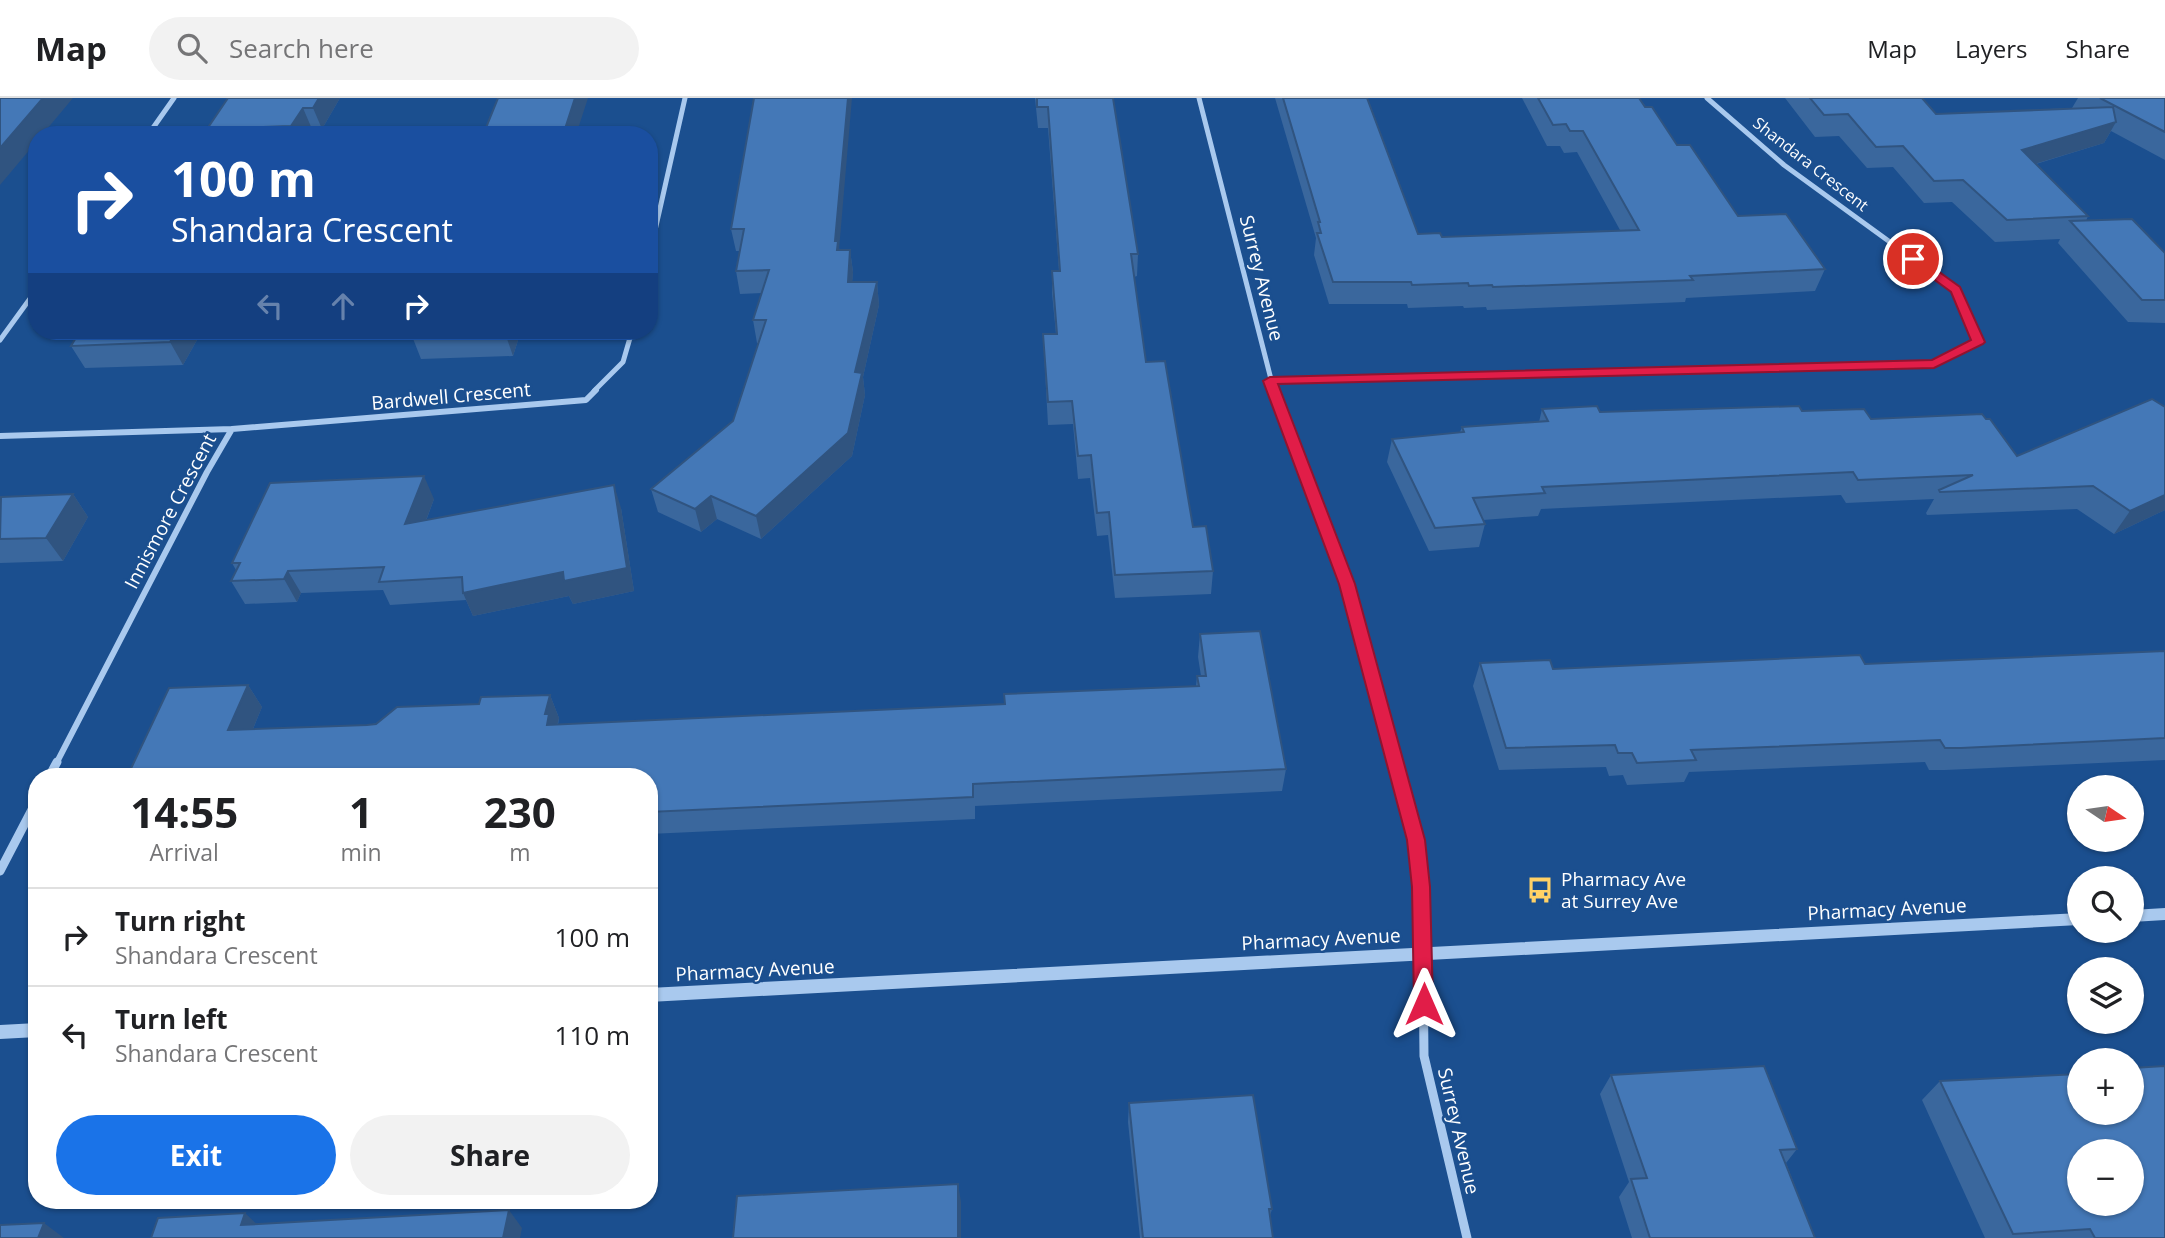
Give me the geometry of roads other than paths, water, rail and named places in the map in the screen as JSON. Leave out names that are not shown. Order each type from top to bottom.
[{"type":"street","points":[[154,126],[174,98]]},
{"type":"street","points":[[658,217],[685,98]]},
{"type":"street","name":"Surrey Avenue","points":[[1199,98],[1270,381],[1347,584],[1412,827],[1420,866],[1424,1056],[1466,1238]]},
{"type":"street","name":"Shandara Crescent","points":[[1270,381],[1934,364],[1978,342],[1956,290],[1784,165],[1707,98]]},
{"type":"street","points":[[0,340],[28,301]]},
{"type":"street","name":"Bardwell Crescent","points":[[232,429],[586,400],[623,362],[629,340]]},
{"type":"street","name":"Innismore Crescent","points":[[0,436],[232,429]]},
{"type":"street","name":"Innismore Crescent","points":[[54,768],[207,472],[232,429]]},
{"type":"street","points":[[0,871],[28,817]]},
{"type":"street","points":[[2144,915],[2165,914]]},
{"type":"street","name":"Pharmacy Avenue","points":[[658,995],[2067,920]]},
{"type":"street","points":[[0,1032],[28,1030]]},
{"type":"place","name":"Pharmacy Ave at Surrey Ave","points":[[1540,890]]}]
